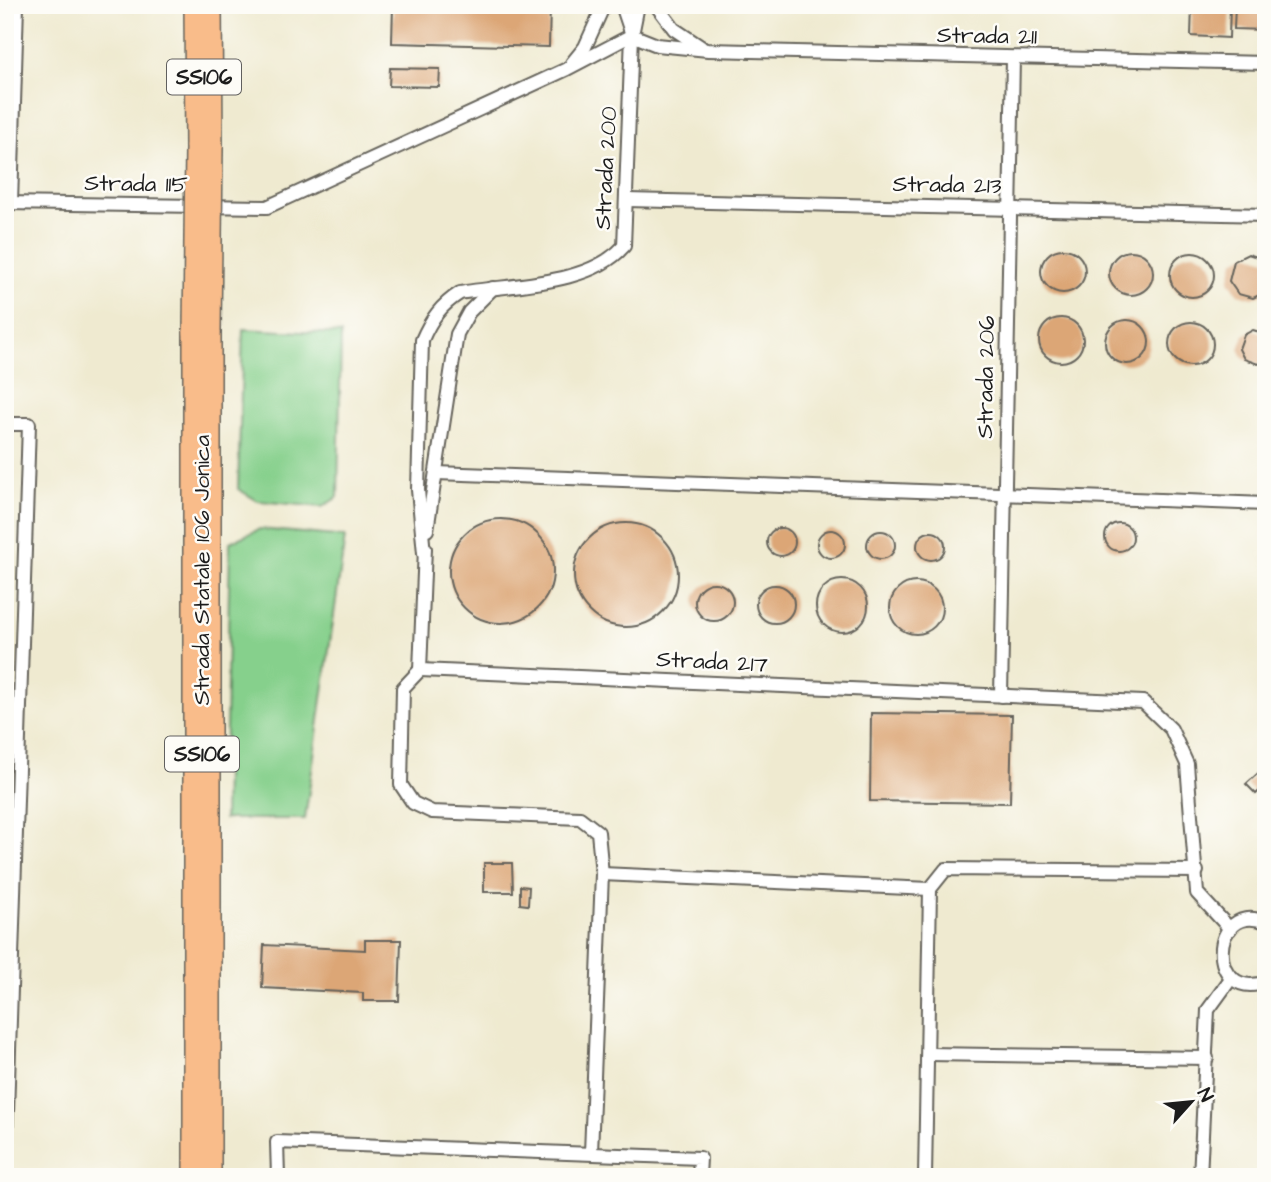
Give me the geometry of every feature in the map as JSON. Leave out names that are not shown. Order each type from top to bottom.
[{"type":"main road","name":"Strada Statale 106 Jonica","points":[[202,1177],[203,5]]},
{"type":"lane","points":[[8,203],[17,5]]},
{"type":"lane","points":[[567,69],[585,47],[604,5]]},
{"type":"lane","points":[[622,5],[632,35]]},
{"type":"lane","points":[[632,35],[638,5]]},
{"type":"lane","points":[[656,5],[674,29],[708,50]]},
{"type":"lane","points":[[567,69],[632,35]]},
{"type":"lane","name":"Strada 211","points":[[632,35],[657,45],[708,50],[1266,63]]},
{"type":"lane","name":"Strada 200","points":[[421,670],[424,553],[418,478],[422,340],[430,320],[447,301],[460,293],[572,275],[613,258],[624,246],[632,35]]},
{"type":"lane","name":"Strada 206","points":[[1001,696],[1013,58]]},
{"type":"lane","name":"Strada 115","points":[[8,203],[267,207],[567,69]]},
{"type":"lane","name":"Strada 213","points":[[627,200],[1266,215]]},
{"type":"lane","name":"Strada 200","points":[[424,553],[457,334],[468,312],[493,288]]},
{"type":"lane","points":[[5,424],[29,424],[5,1176]]},
{"type":"lane","points":[[436,473],[1266,504]]},
{"type":"lane","points":[[421,670],[403,688],[401,785],[413,803],[432,812],[580,818],[598,832],[602,874],[591,1153]]},
{"type":"lane","name":"Strada 217","points":[[421,670],[1143,702],[1171,729],[1187,764],[1197,893],[1230,929]]},
{"type":"lane","points":[[925,1177],[930,888],[946,869],[1197,871]]},
{"type":"lane","points":[[602,874],[930,888]]},
{"type":"lane","points":[[1265,984],[1252,985],[1232,977],[1220,959],[1220,948],[1230,929],[1249,920],[1266,922]]},
{"type":"lane","points":[[1200,1177],[1208,1010],[1232,977]]},
{"type":"lane","points":[[928,1054],[1207,1058]]},
{"type":"lane","points":[[278,1177],[277,1142],[700,1158],[699,1177]]},
{"type":"green space","points":[[243,329],[341,334],[338,497],[322,507],[258,501],[238,489]]},
{"type":"green space","points":[[260,529],[345,537],[305,819],[224,819],[230,542]]},
{"type":"building","points":[[393,5],[550,5],[549,47],[392,43]]},
{"type":"building","points":[[1192,5],[1230,5],[1229,38],[1191,36]]},
{"type":"building","points":[[1235,5],[1266,5],[1266,30],[1234,29]]},
{"type":"building","points":[[390,68],[440,69],[439,87],[389,86]]},
{"type":"building","points":[[1063,249],[1079,255],[1085,271],[1079,287],[1063,293],[1047,287],[1041,271],[1047,255]]},
{"type":"building","points":[[1131,251],[1147,257],[1153,273],[1147,289],[1131,295],[1115,289],[1109,273],[1115,257]]},
{"type":"building","points":[[1192,253],[1208,259],[1214,275],[1208,291],[1192,297],[1176,291],[1170,275],[1176,259]]},
{"type":"building","points":[[1248,254],[1266,260],[1266,292],[1253,298],[1238,294],[1229,281],[1234,261]]},
{"type":"building","points":[[1061,318],[1076,325],[1083,340],[1076,355],[1061,362],[1046,355],[1039,340],[1046,325]]},
{"type":"building","points":[[1127,320],[1142,327],[1149,342],[1142,357],[1127,364],[1112,357],[1105,342],[1112,327]]},
{"type":"building","points":[[1191,322],[1206,329],[1213,344],[1206,359],[1191,366],[1176,359],[1169,344],[1176,329]]},
{"type":"building","points":[[1253,330],[1266,334],[1266,361],[1258,364],[1244,359],[1239,349],[1244,335]]},
{"type":"building","points":[[501,519],[521,523],[538,534],[549,551],[553,571],[549,591],[538,608],[521,619],[501,623],[481,619],[464,608],[453,591],[449,571],[453,551],[464,534],[481,523]]},
{"type":"building","points":[[626,523],[646,527],[669,546],[674,555],[678,575],[674,595],[655,618],[646,623],[626,627],[606,623],[583,604],[578,595],[574,575],[578,555],[597,532],[606,527]]},
{"type":"building","points":[[1119,523],[1129,527],[1133,537],[1129,547],[1119,551],[1109,547],[1105,537],[1109,527]]},
{"type":"building","points":[[781,528],[791,532],[795,542],[791,552],[781,556],[771,552],[767,542],[771,532]]},
{"type":"building","points":[[831,530],[841,534],[845,544],[841,554],[831,558],[821,554],[817,544],[821,534]]},
{"type":"building","points":[[881,531],[891,535],[895,545],[891,555],[881,559],[871,555],[867,545],[871,535]]},
{"type":"building","points":[[931,532],[941,536],[945,546],[941,556],[931,560],[921,556],[917,546],[921,536]]},
{"type":"building","points":[[842,580],[852,582],[860,588],[866,596],[866,616],[860,624],[852,630],[842,632],[832,630],[824,624],[818,616],[816,606],[818,596],[824,588],[832,582]]},
{"type":"building","points":[[916,582],[926,584],[934,590],[940,598],[940,618],[934,626],[926,632],[916,634],[906,632],[898,626],[892,618],[890,608],[892,598],[898,590],[906,584]]},
{"type":"building","points":[[714,583],[727,589],[733,602],[727,615],[714,621],[701,615],[695,602],[701,589]]},
{"type":"building","points":[[775,585],[788,591],[794,604],[788,617],[775,623],[762,617],[756,604],[762,591]]},
{"type":"building","points":[[871,713],[1012,715],[1010,803],[870,801]]},
{"type":"building","points":[[1266,766],[1266,785],[1256,794],[1246,784]]},
{"type":"building","points":[[484,863],[512,863],[513,892],[484,892]]},
{"type":"building","points":[[520,886],[529,887],[528,905],[520,904]]},
{"type":"building","points":[[365,940],[401,940],[399,1001],[363,1001],[363,993],[262,988],[264,945],[365,950]]}]
